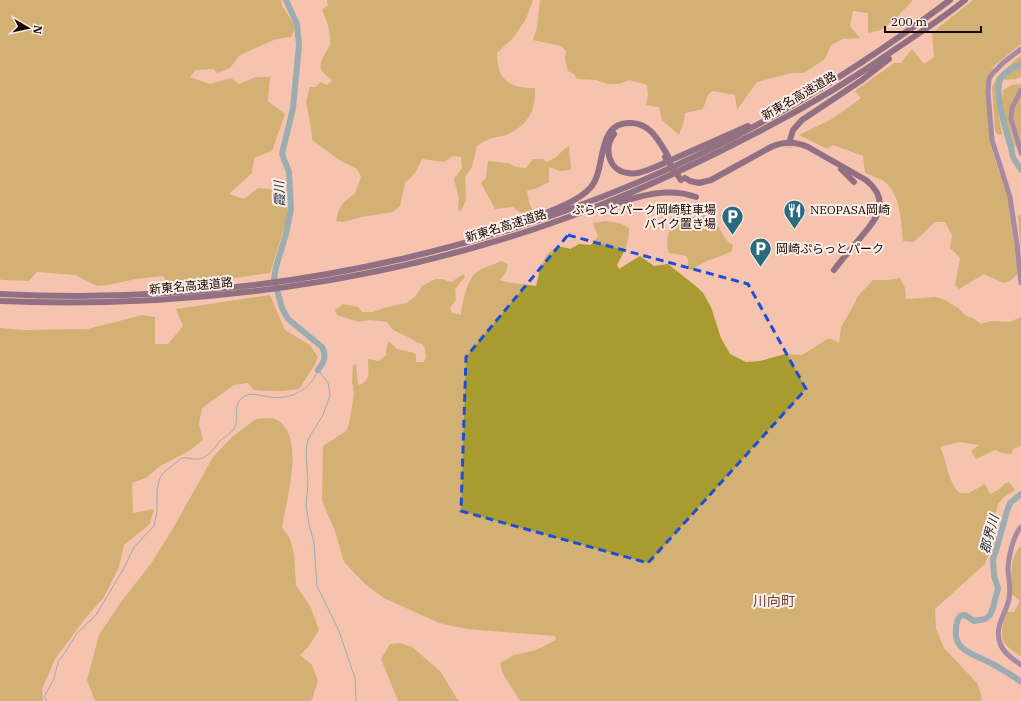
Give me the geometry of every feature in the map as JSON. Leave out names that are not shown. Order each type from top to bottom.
[{"type":"highway","name":"新東名高速道路","points":[[371,270],[456,246],[562,212],[622,189],[696,156],[776,115],[876,53],[950,0]]},
{"type":"highway","name":"新東名高速道路","points":[[0,301],[74,303],[265,290],[458,252],[564,219],[673,174],[766,128],[806,107],[848,81],[963,2]]},
{"type":"highway","points":[[790,140],[793,130],[802,120],[862,80],[931,25]]},
{"type":"highway","points":[[776,115],[760,120],[667,162],[638,173],[624,172],[616,168],[608,155],[611,138],[619,130],[628,127],[638,127],[652,137],[666,156],[683,179],[693,186],[709,185],[772,150],[783,146],[800,148],[812,153],[843,171],[854,182]]},
{"type":"highway","points":[[456,246],[520,224],[552,211],[586,192],[596,180],[605,142],[609,134],[618,126],[626,123],[635,123],[647,128],[654,133],[666,156]]},
{"type":"highway","points":[[683,179],[693,182],[706,182],[771,147],[790,142],[808,147],[866,180],[872,185],[879,196],[879,214],[834,270]]},
{"type":"highway","points":[[564,219],[654,193],[684,193],[696,197]]},
{"type":"highway","name":"新東名高速道路","points":[[0,294],[85,297],[165,297]]},
{"type":"main road","points":[[1021,49],[1004,62],[992,74],[989,79],[988,92],[992,140],[1010,197],[1021,283]]},
{"type":"main road","points":[[1021,90],[1012,108],[1011,119],[1021,153]]},
{"type":"main road","points":[[1021,527],[1013,542],[1008,568],[1010,596],[1001,617],[999,635],[999,642],[1002,648],[1009,657],[1021,665]]},
{"type":"highlighted area","points":[[568,235],[748,284],[806,389],[648,563],[461,511],[466,357]]},
{"type":"shaded area","points":[[0,0],[281,0],[282,6],[296,27],[291,37],[276,39],[240,55],[230,68],[217,73],[213,69],[196,70],[190,77],[210,84],[231,78],[239,84],[256,77],[270,77],[268,101],[285,114],[272,151],[254,158],[252,173],[229,194],[244,199],[258,188],[271,189],[288,204],[287,219],[270,273],[170,287],[163,276],[97,286],[75,275],[37,272],[29,281],[0,279]]},
{"type":"shaded area","points":[[327,0],[533,0],[526,19],[513,38],[497,53],[499,70],[506,81],[526,88],[535,88],[532,111],[525,123],[520,127],[506,135],[490,139],[477,146],[472,167],[465,177],[466,200],[461,211],[458,210],[459,199],[454,179],[462,168],[461,157],[453,156],[444,162],[422,159],[415,173],[405,183],[400,206],[393,212],[343,222],[336,221],[338,212],[343,203],[355,193],[361,177],[357,169],[341,161],[312,140],[306,101],[310,87],[316,87],[320,82],[327,85],[332,80],[324,74],[321,68],[323,57],[330,46],[330,35],[326,18],[322,10],[328,5]]},
{"type":"shaded area","points":[[540,0],[913,0],[896,18],[881,30],[868,33],[868,13],[853,11],[850,26],[860,38],[843,39],[831,45],[825,59],[804,73],[791,73],[757,82],[737,110],[735,95],[712,91],[708,95],[703,109],[685,113],[679,135],[662,120],[659,107],[646,105],[648,95],[647,85],[630,80],[619,84],[608,84],[596,80],[577,79],[574,74],[568,71],[565,59],[566,51],[561,46],[533,40],[537,28]]},
{"type":"shaded area","points":[[973,0],[1021,0],[1021,44],[994,66],[988,77],[990,141],[1008,197],[1018,274],[1010,281],[1004,283],[984,274],[959,289],[955,285],[960,258],[950,248],[952,235],[945,222],[935,222],[914,242],[903,241],[901,218],[894,194],[881,179],[865,173],[863,156],[833,145],[827,149],[799,135],[832,119],[861,98],[855,91],[894,63],[901,63],[912,49],[924,64],[934,57],[932,33]]},
{"type":"shaded area","points":[[1021,55],[1021,61],[1010,67],[999,79],[999,117],[1002,134],[998,135],[995,131],[992,87],[997,77]]},
{"type":"shaded area","points":[[1021,66],[1021,76],[1017,79],[1005,80],[1004,78],[1016,68]]},
{"type":"shaded area","points":[[1021,84],[1021,87],[1012,103],[1009,115],[1009,121],[1016,146],[1014,147],[1004,122],[1001,103],[1003,90],[1012,85]]},
{"type":"shaded area","points":[[1021,95],[1021,144],[1015,126],[1014,111]]},
{"type":"shaded area","points":[[569,146],[571,170],[560,171],[549,167],[549,182],[527,191],[529,202],[534,213],[528,215],[523,214],[513,207],[495,209],[481,183],[486,178],[488,161],[508,163],[516,167],[526,168],[533,159],[543,159],[546,162],[550,161]]},
{"type":"shaded area","points":[[677,212],[694,217],[695,220],[701,219],[703,215],[714,220],[726,239],[733,245],[732,251],[703,263],[691,270],[688,267],[688,260],[686,256],[669,253],[668,249],[667,244],[673,215]]},
{"type":"shaded area","points":[[1018,215],[1021,215],[1021,252]]},
{"type":"shaded area","points":[[605,221],[620,223],[629,228],[627,243],[617,265],[619,269],[640,256],[654,266],[668,264],[703,293],[711,307],[721,338],[730,354],[746,362],[760,361],[785,354],[802,355],[829,338],[839,343],[841,327],[858,296],[873,280],[900,278],[905,288],[906,299],[936,297],[945,300],[958,308],[966,316],[973,318],[981,324],[990,321],[1010,322],[1021,317],[1021,446],[1013,449],[1012,454],[1006,454],[995,450],[976,459],[971,451],[979,445],[959,442],[940,447],[952,482],[959,493],[969,493],[985,484],[990,494],[1009,482],[1015,490],[1004,497],[998,504],[994,521],[993,544],[985,564],[935,609],[936,628],[944,648],[977,683],[982,697],[981,701],[520,701],[503,674],[500,663],[514,655],[536,650],[556,640],[555,636],[466,629],[439,623],[384,598],[365,584],[344,562],[335,531],[322,501],[323,446],[346,431],[349,424],[354,394],[352,382],[353,365],[356,364],[358,385],[362,384],[367,379],[369,372],[368,359],[379,361],[386,355],[389,341],[397,349],[414,353],[416,355],[416,362],[423,362],[426,358],[425,348],[422,344],[393,330],[387,322],[370,320],[359,322],[337,315],[335,310],[343,304],[358,307],[362,312],[373,312],[406,303],[415,297],[422,286],[435,279],[442,279],[451,282],[464,274],[465,277],[455,289],[456,300],[450,308],[452,313],[461,315],[468,285],[474,274],[478,271],[501,261],[508,264],[506,272],[500,280],[536,286],[543,262],[549,252],[560,247],[570,249],[579,244],[591,245],[598,236],[593,223]]},
{"type":"shaded area","points":[[270,295],[285,330],[310,345],[318,357],[299,389],[282,391],[254,390],[248,383],[234,385],[202,408],[199,424],[203,440],[189,451],[160,466],[146,478],[132,483],[133,513],[154,509],[150,524],[124,545],[119,567],[104,597],[84,620],[55,659],[42,689],[43,701],[0,701],[0,328],[23,330],[88,329],[142,315],[155,317],[155,344],[168,344],[183,326],[176,309]]},
{"type":"shaded area","points":[[256,419],[275,419],[285,427],[290,438],[292,468],[282,527],[290,539],[294,553],[296,585],[311,608],[319,630],[309,646],[300,655],[312,665],[318,681],[311,701],[95,701],[87,680],[99,635],[121,602],[152,562],[172,530],[213,457],[232,437]]},
{"type":"shaded area","points":[[1021,546],[1021,656],[1004,643],[1002,634],[1007,612],[1014,612],[1020,601],[1012,594],[1011,575],[1014,556]]},
{"type":"shaded area","points":[[400,643],[412,647],[440,671],[460,701],[398,701],[381,659],[390,644]]},
{"type":"waterway","name":"霞川","points":[[286,0],[297,24],[299,45],[293,108],[282,154],[289,172],[291,209],[274,279],[282,308],[288,319],[322,347],[324,359],[318,370]]},
{"type":"waterway","name":"郡界川","points":[[1021,64],[1005,74],[1001,78],[999,84],[1000,102],[1004,123],[1014,159],[1021,170]]},
{"type":"waterway","points":[[47,701],[44,697],[54,679],[58,662],[77,633],[96,615],[124,568],[134,547],[154,526],[157,511],[157,490],[163,473],[182,458],[200,459],[209,453],[234,429],[236,425],[238,403],[245,396],[254,394],[277,398],[292,395],[305,389],[310,384],[318,370],[328,383],[330,395],[323,415],[307,443],[306,453],[308,483],[306,505],[314,543],[317,586],[339,631],[355,678],[356,701]]},
{"type":"waterway","name":"郡界川","points":[[1021,494],[1010,503],[993,559],[994,576],[998,588],[990,615],[985,619],[974,621],[965,615],[960,616],[956,624],[956,637],[961,647],[1021,682]]},
{"type":"tunnel","points":[[789,148],[790,140]]},
{"type":"place","name":"NEOPASA岡崎","points":[[795,230]]},
{"type":"place","name":"ぷらっとパーク岡崎駐車場 バイク置き場","points":[[732,236]]},
{"type":"place","name":"岡崎ぷらっとパーク","points":[[760,268]]},
{"type":"district","name":"川向町","points":[[774,601]]}]
